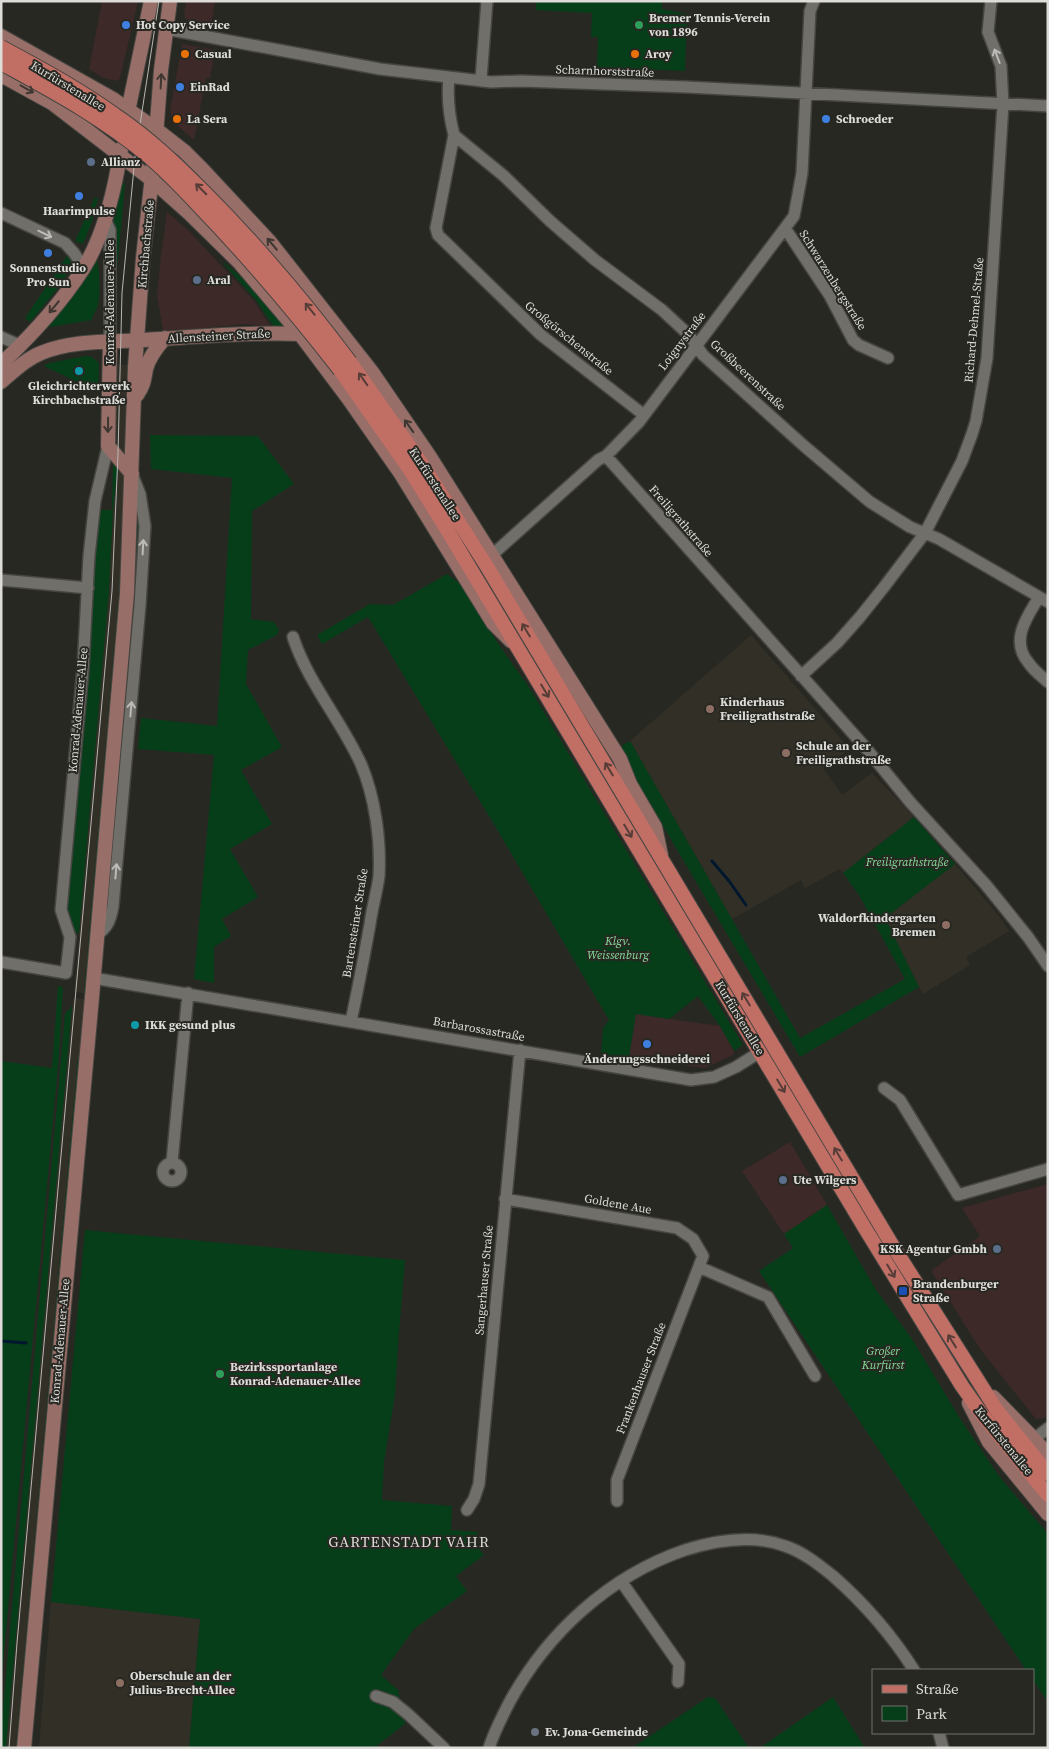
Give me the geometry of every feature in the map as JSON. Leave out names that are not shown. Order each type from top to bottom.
[{"type":"main road","points":[[1,364],[65,294],[84,268],[93,250],[105,219],[130,129],[128,109],[151,1]]},
{"type":"main road","name":"Kirchbachstraße","points":[[137,340],[143,258],[152,180],[149,151],[155,123],[170,1]]},
{"type":"main road","name":"Kurfürstenallee","points":[[1,36],[155,123],[234,202],[270,242],[366,365],[430,457],[620,759],[630,784],[655,827],[661,856]]},
{"type":"main road","name":"Kurfürstenallee","points":[[1,46],[72,86],[116,115],[176,164],[265,256],[324,327],[345,366],[520,649],[866,1230],[962,1386],[992,1427],[1048,1495]]},
{"type":"main road","name":"Kurfürstenallee","points":[[1,63],[72,102],[108,125],[148,156],[256,266],[345,366],[420,462],[462,525],[894,1248],[978,1382],[1048,1474]]},
{"type":"main road","name":"Kurfürstenallee","points":[[1,75],[52,103],[74,118],[122,162],[152,180],[189,213],[238,262],[300,334],[348,398],[401,474],[493,623],[520,649]]},
{"type":"main road","name":"Kurfürstenallee","points":[[74,118],[130,129]]},
{"type":"main road","points":[[130,129],[155,123]]},
{"type":"main road","points":[[130,129],[149,151]]},
{"type":"main road","points":[[122,162],[149,151],[167,147],[184,151]]},
{"type":"main road","name":"Allensteiner Straße","points":[[137,340],[222,334],[300,334]]},
{"type":"main road","points":[[135,398],[144,384],[147,368],[153,354],[165,338]]},
{"type":"main road","points":[[1,382],[24,363],[42,352],[60,347],[137,340]]},
{"type":"main road","name":"Konrad-Adenauer-Allee","points":[[24,1748],[126,593],[137,340]]},
{"type":"main road","name":"Konrad-Adenauer-Allee","points":[[108,446],[110,342]]},
{"type":"main road","points":[[108,446],[132,474]]},
{"type":"main road","name":"Kurfürstenallee","points":[[978,1382],[1048,1455]]},
{"type":"main road","name":"Kurfürstenallee","points":[[962,1386],[989,1442],[1048,1514]]},
{"type":"street","points":[[480,79],[487,1]]},
{"type":"street","name":"Loignystraße","points":[[492,555],[598,460],[606,456],[644,415],[794,216],[802,172],[810,11],[814,1]]},
{"type":"street","name":"Richard-Dehmel-Straße","points":[[801,676],[837,643],[854,624],[925,533],[962,461],[976,421],[987,358],[1003,104],[1001,66],[988,32],[990,1]]},
{"type":"street","name":"Scharnhorststraße","points":[[166,29],[380,69],[449,78],[480,79],[491,82],[686,87],[1048,106]]},
{"type":"street","points":[[449,78],[450,122],[454,135]]},
{"type":"street","name":"Großgörschenstraße","points":[[454,135],[436,228],[438,235],[541,335],[644,415]]},
{"type":"street","name":"Großbeerenstraße","points":[[454,135],[504,176],[550,221],[594,260],[662,310],[689,335],[703,355],[870,502],[910,527],[939,539],[1043,599]]},
{"type":"street","points":[[1,213],[65,243],[84,268]]},
{"type":"street","name":"Konrad-Adenauer-Allee","points":[[105,219],[110,230],[110,342]]},
{"type":"street","name":"Schwarzenbergstraße","points":[[784,228],[830,296],[853,340],[859,345],[888,358]]},
{"type":"street","points":[[1,337],[20,345]]},
{"type":"street","name":"Konrad-Adenauer-Allee","points":[[1,962],[66,973],[70,937],[61,910],[82,677],[95,500],[108,446]]},
{"type":"street","name":"Freiligrathstraße","points":[[606,456],[865,747],[910,802],[986,885],[1047,962]]},
{"type":"street","points":[[1,580],[88,588]]},
{"type":"street","points":[[1043,599],[1023,624],[1019,641],[1021,652],[1027,662],[1048,682]]},
{"type":"street","name":"Bartensteiner Straße","points":[[293,637],[298,654],[361,765],[369,787],[374,810],[379,848],[378,876],[351,1021]]},
{"type":"street","name":"Barbarossastraße","points":[[93,978],[691,1080],[714,1077],[736,1067],[760,1052]]},
{"type":"street","points":[[172,1162],[188,993]]},
{"type":"street","name":"Sangerhauser Straße","points":[[467,1510],[479,1484],[520,1050]]},
{"type":"street","points":[[884,1088],[900,1100],[958,1195],[1048,1169]]},
{"type":"street","name":"Goldene Aue","points":[[505,1199],[677,1228],[693,1239],[703,1256],[699,1267]]},
{"type":"street","points":[[699,1267],[768,1297],[815,1376]]},
{"type":"street","name":"Frankenhauser Straße","points":[[617,1501],[616,1480],[699,1267]]},
{"type":"street","points":[[1034,1439],[1048,1428]]},
{"type":"street","points":[[489,1748],[513,1696],[536,1659],[562,1628],[621,1580],[647,1565],[678,1552],[715,1541],[738,1539],[784,1545],[817,1563],[864,1605],[894,1640],[913,1669]]},
{"type":"street","points":[[621,1580],[679,1664],[678,1682]]},
{"type":"street","points":[[376,1696],[393,1702],[444,1748]]},
{"type":"street","points":[[939,1734],[943,1748]]},
{"type":"shaded area","points":[[102,1],[138,1],[120,78],[117,81],[104,78],[89,69]]},
{"type":"shaded area","points":[[186,1],[215,1],[211,27],[191,23],[187,20],[184,15]]},
{"type":"shaded area","points":[[182,44],[215,50],[210,78],[206,78],[194,140],[173,122],[170,111]]},
{"type":"shaded area","name":"Aral","points":[[167,212],[188,230],[254,301],[270,326],[244,324],[163,330],[157,295]]},
{"type":"shaded area","points":[[118,365],[127,365],[124,460],[115,451]]},
{"type":"shaded area","points":[[118,465],[125,472],[119,592],[84,993],[74,992],[109,591],[113,510]]},
{"type":"shaded area","points":[[751,635],[850,749],[823,768],[842,795],[872,773],[914,817],[843,873],[840,869],[805,888],[801,880],[732,919],[630,741]]},
{"type":"shaded area","name":"Waldorfkindergarten Bremen","points":[[955,864],[999,916],[1009,931],[966,957],[970,965],[923,994],[885,918]]},
{"type":"shaded area","points":[[73,998],[85,999],[80,1058],[78,1058],[16,1748],[6,1748],[45,1302]]},
{"type":"shaded area","points":[[635,1014],[720,1026],[734,1051],[733,1055],[705,1068],[629,1057]]},
{"type":"shaded area","points":[[790,1142],[827,1205],[784,1234],[742,1171]]},
{"type":"shaded area","points":[[1048,1184],[1048,1415],[1044,1418],[1036,1419],[980,1349],[932,1270],[980,1236],[962,1208]]},
{"type":"shaded area","name":"Oberschule an der Julius-Brecht-Allee","points":[[51,1602],[200,1619],[189,1748],[39,1748]]},
{"type":"green space","name":"Bremer Tennis-Verein von 1896","points":[[536,1],[662,1],[662,9],[687,14],[685,71],[597,67],[598,37],[591,37],[592,13],[536,10]]},
{"type":"green space","points":[[123,183],[125,184],[114,302],[113,226],[116,206]]},
{"type":"green space","points":[[95,197],[98,198],[92,222],[83,244],[75,241]]},
{"type":"green space","points":[[69,253],[73,263],[69,271],[30,322],[25,318]]},
{"type":"green space","points":[[94,258],[98,264],[99,289],[98,305],[92,320],[44,328]]},
{"type":"green space","points":[[223,263],[248,283],[286,329],[274,327],[256,300]]},
{"type":"green space","points":[[85,356],[92,357],[99,363],[98,392],[44,366],[49,363]]},
{"type":"green space","points":[[150,435],[258,436],[294,484],[252,511],[251,619],[274,622],[279,630],[277,635],[248,650],[246,684],[282,747],[241,770],[272,824],[230,849],[258,897],[222,919],[231,936],[214,947],[214,983],[194,979],[214,755],[138,749],[141,718],[217,726],[232,478],[151,469]]},
{"type":"green space","points":[[113,460],[118,465],[113,510],[109,591],[79,933],[74,932],[65,905],[99,505],[101,505],[101,510],[112,510]]},
{"type":"green space","points":[[125,472],[122,592],[86,993],[84,993],[119,592]]},
{"type":"green space","points":[[137,506],[140,527],[136,594],[108,904],[105,918],[132,593]]},
{"type":"green space","name":"Klgv. Weissenburg","points":[[447,574],[463,586],[497,642],[529,687],[743,1045],[734,1051],[720,1026],[698,996],[669,1019],[636,1014],[629,1057],[601,1054],[603,1028],[609,1020],[495,826],[368,617],[322,644],[317,635],[370,604],[393,605]]},
{"type":"green space","points":[[630,741],[800,1038],[905,979],[859,895],[843,873],[914,817],[955,864],[885,918],[919,987],[800,1057],[618,748]]},
{"type":"green space","points":[[58,986],[63,987],[59,1055],[1,1686],[1,1061],[52,1068]]},
{"type":"green space","points":[[72,1006],[6,1748],[1,1748],[1,1730],[65,1014]]},
{"type":"green space","points":[[78,1057],[80,1058],[18,1748],[16,1748]]},
{"type":"green space","name":"Großer Kurfürst","points":[[827,1205],[876,1290],[912,1339],[961,1420],[999,1476],[1048,1534],[1048,1702],[1034,1681],[1034,1669],[1025,1669],[759,1271],[793,1248],[784,1234]]},
{"type":"green space","name":"Bezirkssportanlage Konrad-Adenauer-Allee","points":[[85,1230],[405,1260],[395,1395],[384,1462],[382,1500],[452,1506],[451,1530],[478,1532],[476,1545],[484,1555],[456,1576],[467,1591],[414,1629],[381,1675],[398,1690],[405,1724],[374,1748],[189,1748],[200,1619],[51,1602]]},
{"type":"green space","points":[[708,1697],[715,1698],[749,1748],[632,1748]]},
{"type":"green space","points":[[833,1697],[865,1748],[760,1748]]},
{"type":"waterway","points":[[712,861],[746,905]]},
{"type":"waterway","points":[[1,1341],[26,1343]]},
{"type":"tram line","points":[[9,1748],[112,591],[122,293],[135,157],[159,1]]},
{"type":"place","name":"Hot Copy Service","points":[[126,25]]},
{"type":"place","name":"Bremer Tennis-Verein von 1896","points":[[639,25]]},
{"type":"place","name":"Casual","points":[[185,54]]},
{"type":"place","name":"Aroy","points":[[635,54]]},
{"type":"place","name":"EinRad","points":[[180,87]]},
{"type":"place","name":"La Sera","points":[[177,119]]},
{"type":"place","name":"Schroeder","points":[[826,119]]},
{"type":"place","name":"Allianz","points":[[91,162]]},
{"type":"place","name":"Haarimpulse","points":[[79,196]]},
{"type":"place","name":"Sonnenstudio Pro Sun","points":[[48,253]]},
{"type":"place","name":"Aral","points":[[197,280]]},
{"type":"place","name":"Gleichrichterwerk Kirchbachstraße","points":[[79,371]]},
{"type":"place","name":"Kinderhaus Freiligrathstraße","points":[[710,709]]},
{"type":"place","name":"Schule an der Freiligrathstraße","points":[[786,753]]},
{"type":"place","name":"Waldorfkindergarten Bremen","points":[[946,925]]},
{"type":"place","name":"IKK gesund plus","points":[[135,1025]]},
{"type":"place","name":"Änderungsschneiderei","points":[[647,1044]]},
{"type":"place","name":"Ute Wilgers","points":[[783,1180]]},
{"type":"place","name":"KSK Agentur Gmbh","points":[[997,1249]]},
{"type":"place","name":"Brandenburger Straße","points":[[903,1291]]},
{"type":"place","name":"Bezirkssportanlage Konrad-Adenauer-Allee","points":[[220,1374]]},
{"type":"place","name":"Oberschule an der Julius-Brecht-Allee","points":[[120,1683]]},
{"type":"place","name":"Ev. Jona-Gemeinde","points":[[535,1732]]},
{"type":"district","name":"GARTENSTADT VAHR","points":[[409,1541]]}]
